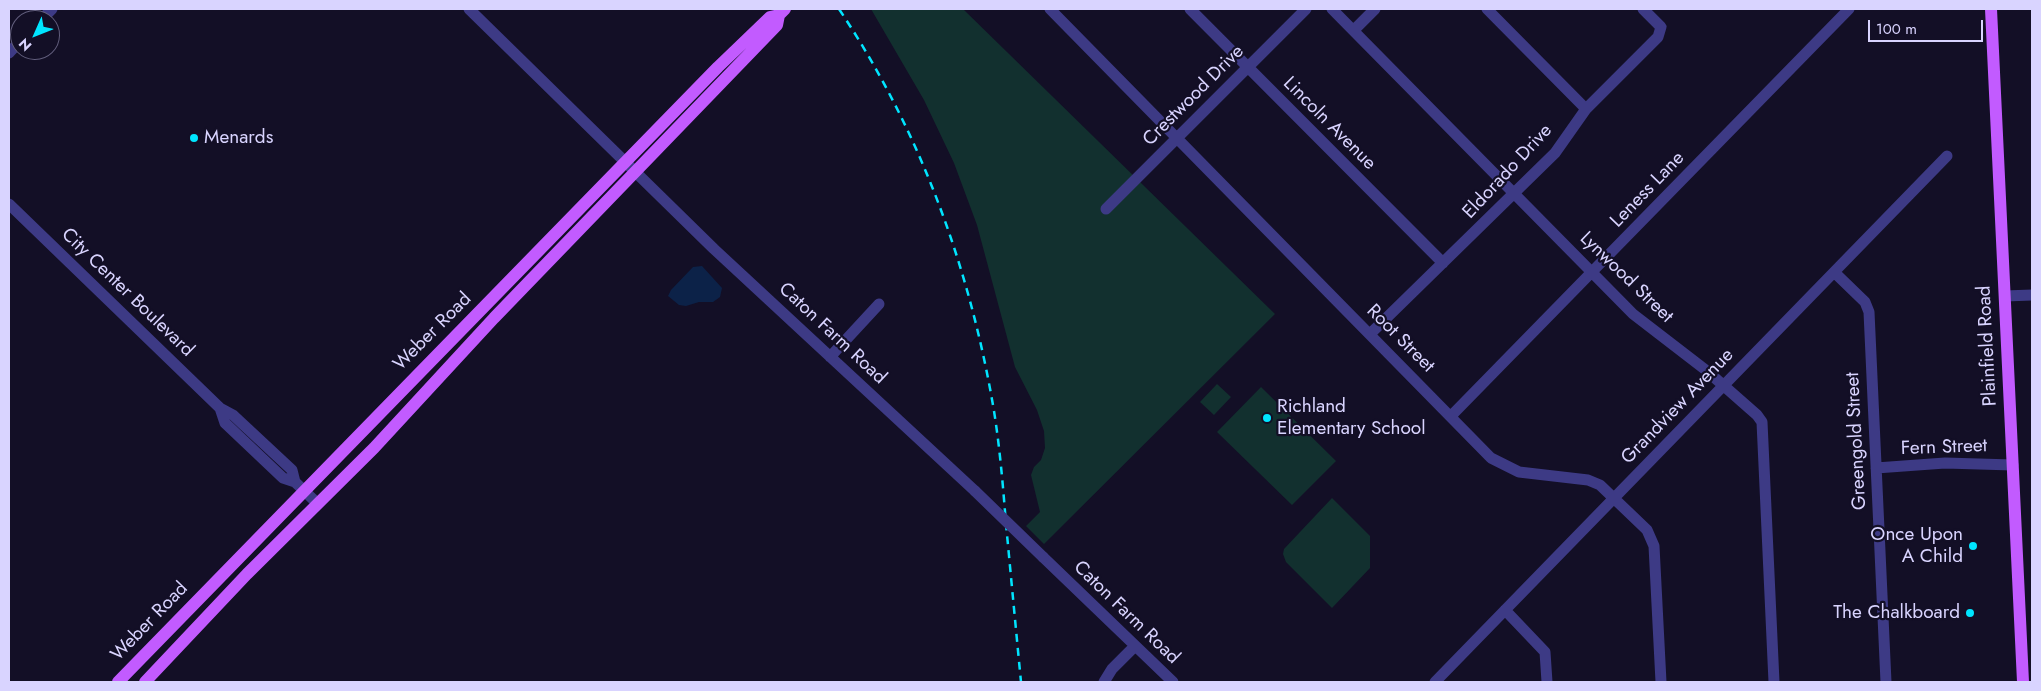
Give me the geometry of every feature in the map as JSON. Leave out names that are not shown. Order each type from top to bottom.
[{"type":"main road","name":"Plainfield Road","points":[[1991,9],[2023,682]]},
{"type":"main road","name":"Weber Road","points":[[118,682],[300,486],[770,17],[782,12]]},
{"type":"main road","name":"Weber Road","points":[[145,682],[254,567],[374,448],[494,318],[777,25],[782,12]]},
{"type":"street","name":"Caton Farm Road","points":[[469,9],[635,172],[830,357],[976,491],[1173,682]]},
{"type":"street","name":"Root Street","points":[[1050,9],[1491,458],[1519,472],[1588,480],[1600,486],[1646,530],[1654,546],[1661,682]]},
{"type":"street","name":"Lincoln Avenue","points":[[1190,9],[1443,263]]},
{"type":"street","name":"Crestwood Drive","points":[[1106,208],[1306,9]]},
{"type":"street","name":"Lynwood Street","points":[[1332,9],[1633,314],[1723,386],[1757,415],[1762,422],[1774,682]]},
{"type":"street","points":[[1354,30],[1375,9]]},
{"type":"street","points":[[1487,9],[1586,109]]},
{"type":"street","name":"Eldorado Drive","points":[[1370,334],[1555,153],[1586,109],[1658,37],[1660,27],[1643,9]]},
{"type":"street","name":"Leness Lane","points":[[1451,416],[1849,9]]},
{"type":"street","name":"Grandview Avenue","points":[[1434,682],[1947,156]]},
{"type":"street","name":"City Center Boulevard","points":[[9,204],[220,408],[225,423],[282,478],[300,486],[318,504]]},
{"type":"street","name":"Greengold Street","points":[[1834,272],[1866,302],[1869,312],[1886,682]]},
{"type":"street","points":[[2005,296],[2032,295]]},
{"type":"street","points":[[830,357],[879,304]]},
{"type":"street","name":"Fern Street","points":[[1876,468],[1945,463],[2012,465]]},
{"type":"street","points":[[1505,610],[1545,652],[1547,682]]},
{"type":"street","points":[[1104,682],[1112,669],[1135,646]]},
{"type":"green space","points":[[871,9],[963,9],[1275,314],[1044,544],[1026,526],[1040,512],[1031,475],[1034,467],[1041,460],[1045,448],[1044,431],[1037,410],[1015,367],[977,225],[954,163],[924,100]]},
{"type":"green space","points":[[1217,384],[1231,397],[1214,415],[1200,402]]},
{"type":"green space","points":[[1261,387],[1336,461],[1292,505],[1217,432]]},
{"type":"green space","points":[[1332,498],[1370,536],[1370,568],[1332,608],[1286,562],[1283,554],[1284,549]]},
{"type":"water","points":[[702,266],[722,288],[720,297],[713,302],[699,302],[686,306],[679,305],[668,296],[671,290],[693,267]]},
{"type":"railway","points":[[839,9],[868,55],[894,103],[917,152],[938,202],[956,253],[971,305],[984,358],[996,425],[1021,682]]},
{"type":"place","name":"Menards","points":[[194,138]]},
{"type":"place","name":"Richland Elementary School","points":[[1267,418]]},
{"type":"place","name":"Once Upon A Child","points":[[1973,546]]},
{"type":"place","name":"The Chalkboard","points":[[1970,613]]}]
